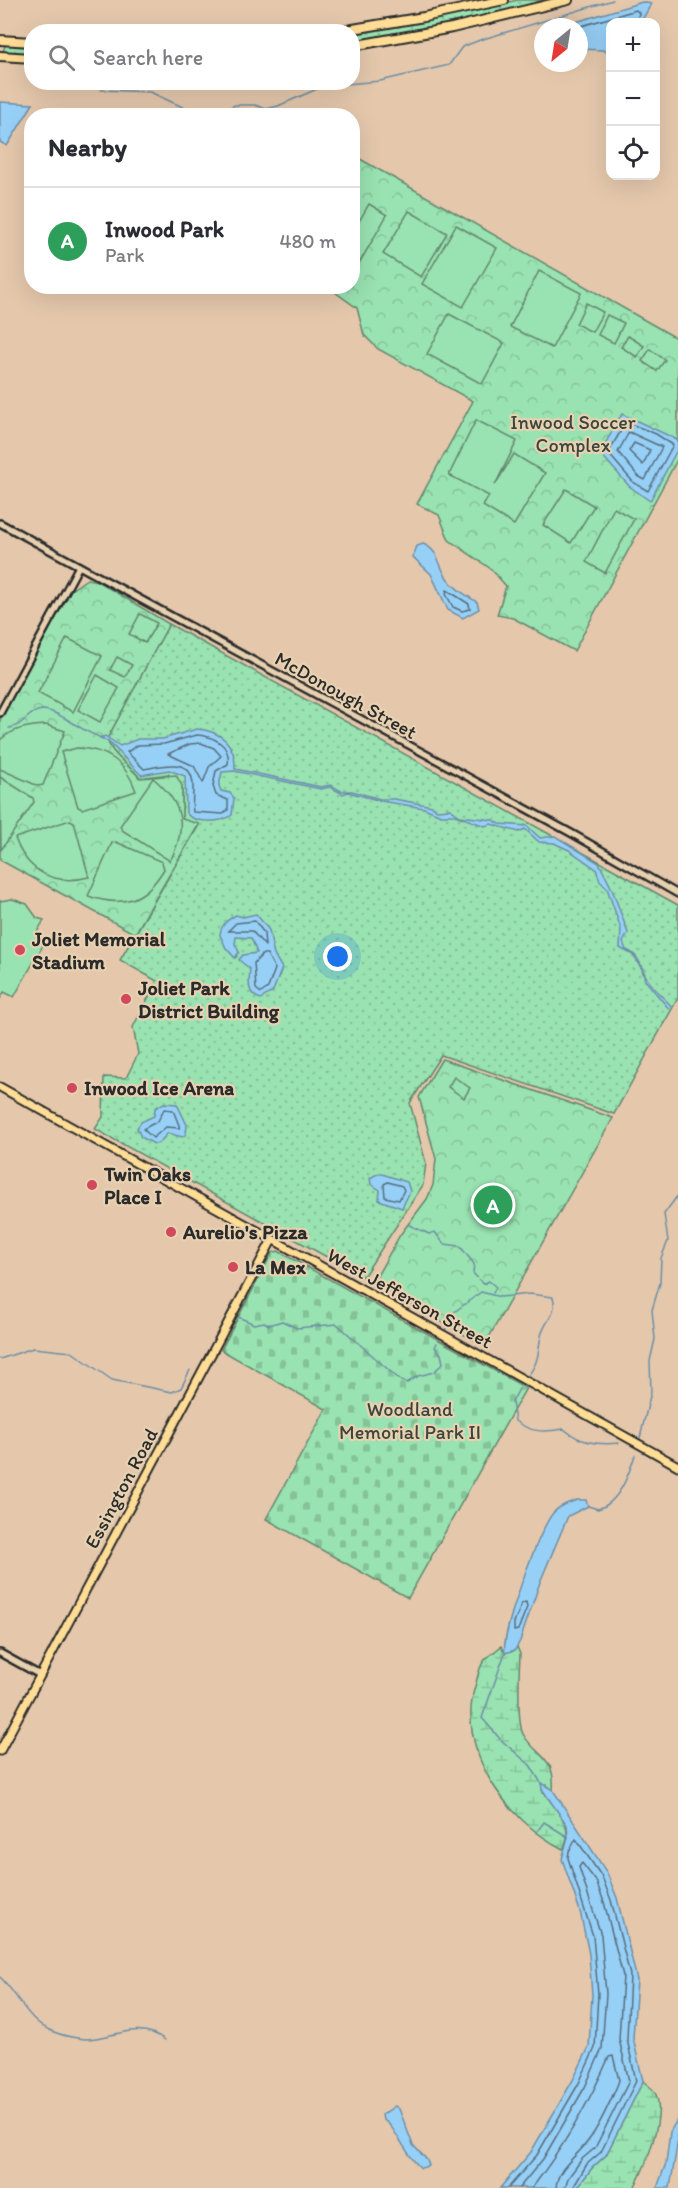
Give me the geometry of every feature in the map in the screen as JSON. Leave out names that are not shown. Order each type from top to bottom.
[{"type":"highway","points":[[360,28],[504,0]]},
{"type":"highway","points":[[360,44],[452,28],[568,0]]},
{"type":"highway","points":[[4,40],[24,41]]},
{"type":"highway","points":[[0,56],[24,58]]},
{"type":"main road","name":"West Jefferson Street","points":[[0,1087],[678,1466]]},
{"type":"main road","name":"Essington Road","points":[[0,1751],[272,1240]]},
{"type":"street","name":"McDonough Street","points":[[0,523],[571,832],[678,894]]},
{"type":"street","points":[[0,712],[79,566]]},
{"type":"street","points":[[0,1653],[40,1675]]},
{"type":"green space","points":[[518,0],[558,0],[509,13],[360,41],[360,31],[418,22]]},
{"type":"green space","points":[[6,44],[24,45],[24,55],[2,53]]},
{"type":"green space","name":"Inwood Soccer Complex","points":[[360,159],[678,339],[678,458],[574,651],[513,618],[497,615],[506,586],[491,569],[449,540],[439,515],[417,504],[473,401],[378,349],[364,335],[357,308],[338,294],[360,294]]},
{"type":"green space","points":[[369,204],[387,215],[360,262],[360,220]]},
{"type":"green space","points":[[409,211],[447,233],[421,277],[383,254]]},
{"type":"green space","points":[[456,225],[497,248],[463,307],[422,284]]},
{"type":"green space","points":[[539,271],[581,293],[552,348],[510,327]]},
{"type":"green space","points":[[586,303],[603,312],[592,332],[576,324]]},
{"type":"green space","points":[[449,314],[504,343],[482,384],[427,354]]},
{"type":"green space","points":[[607,315],[624,323],[614,343],[598,335]]},
{"type":"green space","points":[[628,336],[644,346],[637,357],[621,347]]},
{"type":"green space","points":[[650,349],[665,360],[657,371],[642,361]]},
{"type":"green space","points":[[476,420],[517,441],[495,485],[514,454],[545,473],[514,525],[483,506],[489,496],[449,475]]},
{"type":"green space","points":[[566,489],[594,506],[571,543],[543,525]]},
{"type":"green space","points":[[614,508],[634,519],[605,573],[586,562]]},
{"type":"green space","points":[[87,579],[97,581],[169,624],[107,739],[116,755],[140,778],[176,775],[182,786],[182,819],[199,824],[135,934],[0,860],[0,720],[71,590]]},
{"type":"green space","points":[[140,614],[157,623],[145,643],[129,634]]},
{"type":"green space","points":[[169,624],[678,905],[678,998],[614,1114],[441,1055],[410,1103],[426,1163],[423,1185],[363,1277],[95,1129],[103,1117],[104,1077],[126,1078],[138,1054],[133,1027],[157,981],[120,960],[199,825],[182,820],[182,786],[168,774],[140,778],[116,755],[107,739]]},
{"type":"green space","points":[[67,638],[102,656],[73,712],[38,693]]},
{"type":"green space","points":[[117,657],[132,665],[125,677],[110,670]]},
{"type":"green space","points":[[97,675],[119,688],[100,722],[78,710]]},
{"type":"green space","points":[[46,725],[65,731],[43,785],[38,786],[0,769],[0,740],[22,728]]},
{"type":"green space","points":[[77,748],[97,751],[114,759],[127,772],[136,791],[82,809],[78,807],[61,752]]},
{"type":"green space","points":[[0,777],[33,798],[34,802],[1,850]]},
{"type":"green space","points":[[153,778],[171,797],[180,816],[179,837],[170,861],[122,830],[120,826]]},
{"type":"green space","points":[[70,820],[74,822],[89,877],[53,878],[34,868],[20,850],[15,838]]},
{"type":"green space","points":[[116,842],[162,862],[164,869],[149,888],[132,899],[112,901],[88,896],[112,843]]},
{"type":"green space","name":"Joliet Memorial Stadium","points":[[12,899],[27,904],[37,918],[44,920],[36,934],[46,940],[14,997],[4,992],[0,999],[0,901]]},
{"type":"green space","points":[[442,1059],[613,1118],[484,1346],[373,1283],[400,1235],[427,1199],[433,1185],[436,1159],[419,1097]]},
{"type":"green space","points":[[454,1077],[470,1088],[464,1098],[448,1087]]},
{"type":"green space","name":"Woodland Memorial Park II","points":[[278,1251],[526,1388],[408,1598],[266,1519],[326,1409],[221,1350],[272,1253]]},
{"type":"green space","points":[[501,1646],[504,1651],[513,1651],[517,1647],[520,1654],[521,1728],[528,1742],[544,1758],[551,1770],[553,1790],[546,1785],[542,1790],[558,1811],[565,1825],[567,1832],[563,1849],[522,1820],[490,1780],[479,1756],[472,1732],[471,1708],[476,1683],[482,1663]]},
{"type":"green space","points":[[643,2081],[654,2091],[658,2100],[657,2126],[649,2154],[634,2188],[577,2188],[592,2168],[606,2155]]},
{"type":"water","points":[[642,2],[651,4],[643,18],[606,18],[606,52],[588,49],[588,18]]},
{"type":"water","points":[[0,102],[33,104],[31,108],[24,108],[24,119],[7,146],[0,142]]},
{"type":"water","points":[[622,414],[678,440],[678,448],[650,501],[629,486],[600,453]]},
{"type":"water","points":[[423,544],[435,554],[450,582],[477,602],[479,609],[463,618],[448,610],[431,574],[413,557],[417,546]]},
{"type":"water","points":[[197,729],[214,733],[226,741],[233,753],[235,769],[321,787],[331,785],[341,791],[352,791],[380,799],[394,799],[432,806],[437,810],[450,809],[460,816],[493,820],[500,824],[527,826],[540,838],[555,836],[599,863],[612,889],[628,933],[623,942],[626,950],[631,952],[637,958],[648,980],[671,1006],[669,1009],[645,980],[642,969],[633,955],[620,948],[621,929],[607,888],[600,881],[596,869],[569,850],[554,843],[539,842],[525,829],[519,832],[491,824],[485,826],[455,815],[441,815],[424,808],[381,801],[348,792],[343,794],[330,787],[321,789],[234,771],[222,772],[219,786],[221,791],[230,793],[234,798],[232,815],[222,820],[201,821],[186,813],[185,776],[169,770],[141,775],[109,742],[100,738],[105,736],[120,746],[138,739],[163,739]]},
{"type":"water","points":[[256,914],[269,930],[274,955],[282,968],[273,991],[261,999],[251,991],[250,969],[239,960],[243,955],[257,953],[251,938],[236,937],[235,944],[239,952],[235,958],[226,948],[220,935],[225,923],[236,915],[243,917]]},
{"type":"water","points":[[164,1103],[177,1104],[187,1125],[186,1134],[182,1137],[168,1133],[159,1143],[154,1144],[141,1137],[137,1128],[141,1122],[154,1116],[155,1108]]},
{"type":"water","points":[[379,1173],[407,1182],[410,1191],[402,1208],[379,1200],[380,1190],[371,1184],[370,1178]]},
{"type":"water","points":[[577,1500],[586,1500],[588,1506],[568,1516],[540,1582],[520,1641],[515,1650],[505,1653],[508,1626],[514,1605],[539,1539],[553,1513]]},
{"type":"water","points":[[541,1783],[553,1790],[607,1873],[617,1898],[637,1980],[633,2038],[643,2081],[606,2155],[592,2168],[577,2188],[500,2188],[531,2152],[573,2080],[589,2047],[592,1995],[589,1954],[580,1911],[562,1859],[568,1837],[567,1825],[542,1789]]},
{"type":"water","points":[[395,2106],[399,2109],[413,2145],[427,2160],[429,2166],[421,2168],[415,2162],[392,2128],[383,2120],[382,2115]]},
{"type":"water","points":[[678,2118],[677,2146],[670,2188],[657,2188],[666,2163],[670,2132]]},
{"type":"waterway","points":[[360,83],[380,81],[449,65],[462,47],[613,0]]},
{"type":"waterway","points":[[101,90],[150,92],[185,108]]},
{"type":"waterway","points":[[270,108],[315,90]]},
{"type":"waterway","points":[[228,108],[235,105],[255,105],[263,108]]},
{"type":"waterway","points":[[9,728],[42,710],[56,714],[103,738]]},
{"type":"waterway","points":[[640,1438],[651,1392],[650,1361],[655,1339],[652,1310],[660,1283],[661,1258],[668,1241],[664,1214],[678,1195]]},
{"type":"waterway","points":[[409,1225],[429,1234],[435,1232],[444,1244],[460,1246],[474,1264],[473,1273],[483,1284],[489,1281],[496,1287],[493,1293]]},
{"type":"waterway","points":[[445,1331],[453,1313],[481,1292],[500,1297],[530,1294],[553,1297],[554,1308],[543,1330],[536,1361],[528,1376]]},
{"type":"waterway","points":[[236,1316],[254,1324],[264,1322],[269,1325],[282,1321],[297,1328],[337,1324],[401,1381],[407,1383],[418,1376],[434,1372]]},
{"type":"waterway","points":[[435,1371],[443,1363],[441,1354],[435,1347],[437,1343]]},
{"type":"waterway","points":[[0,1359],[33,1348],[72,1352],[112,1380],[172,1392],[181,1388],[190,1370]]},
{"type":"waterway","points":[[519,1389],[512,1402],[515,1421],[521,1425],[538,1431],[564,1429],[590,1442],[619,1443]]},
{"type":"waterway","points":[[588,1506],[598,1509],[612,1501],[622,1487],[635,1455]]},
{"type":"waterway","points":[[505,1653],[482,1718],[501,1740],[530,1765],[541,1783]]},
{"type":"waterway","points":[[536,1833],[544,1822],[568,1837]]},
{"type":"waterway","points":[[0,1977],[37,2022],[58,2033],[85,2039],[135,2030],[155,2034],[165,2040]]},
{"type":"place","name":"Joliet Memorial Stadium","points":[[20,950]]},
{"type":"place","name":"Joliet Park District Building","points":[[126,999]]},
{"type":"place","name":"Inwood Ice Arena","points":[[72,1088]]},
{"type":"place","name":"Twin Oaks Place I","points":[[92,1185]]},
{"type":"place","name":"Inwood Park","points":[[493,1205]]},
{"type":"place","name":"Aurelio's Pizza","points":[[171,1232]]},
{"type":"place","name":"La Mex","points":[[233,1267]]}]
